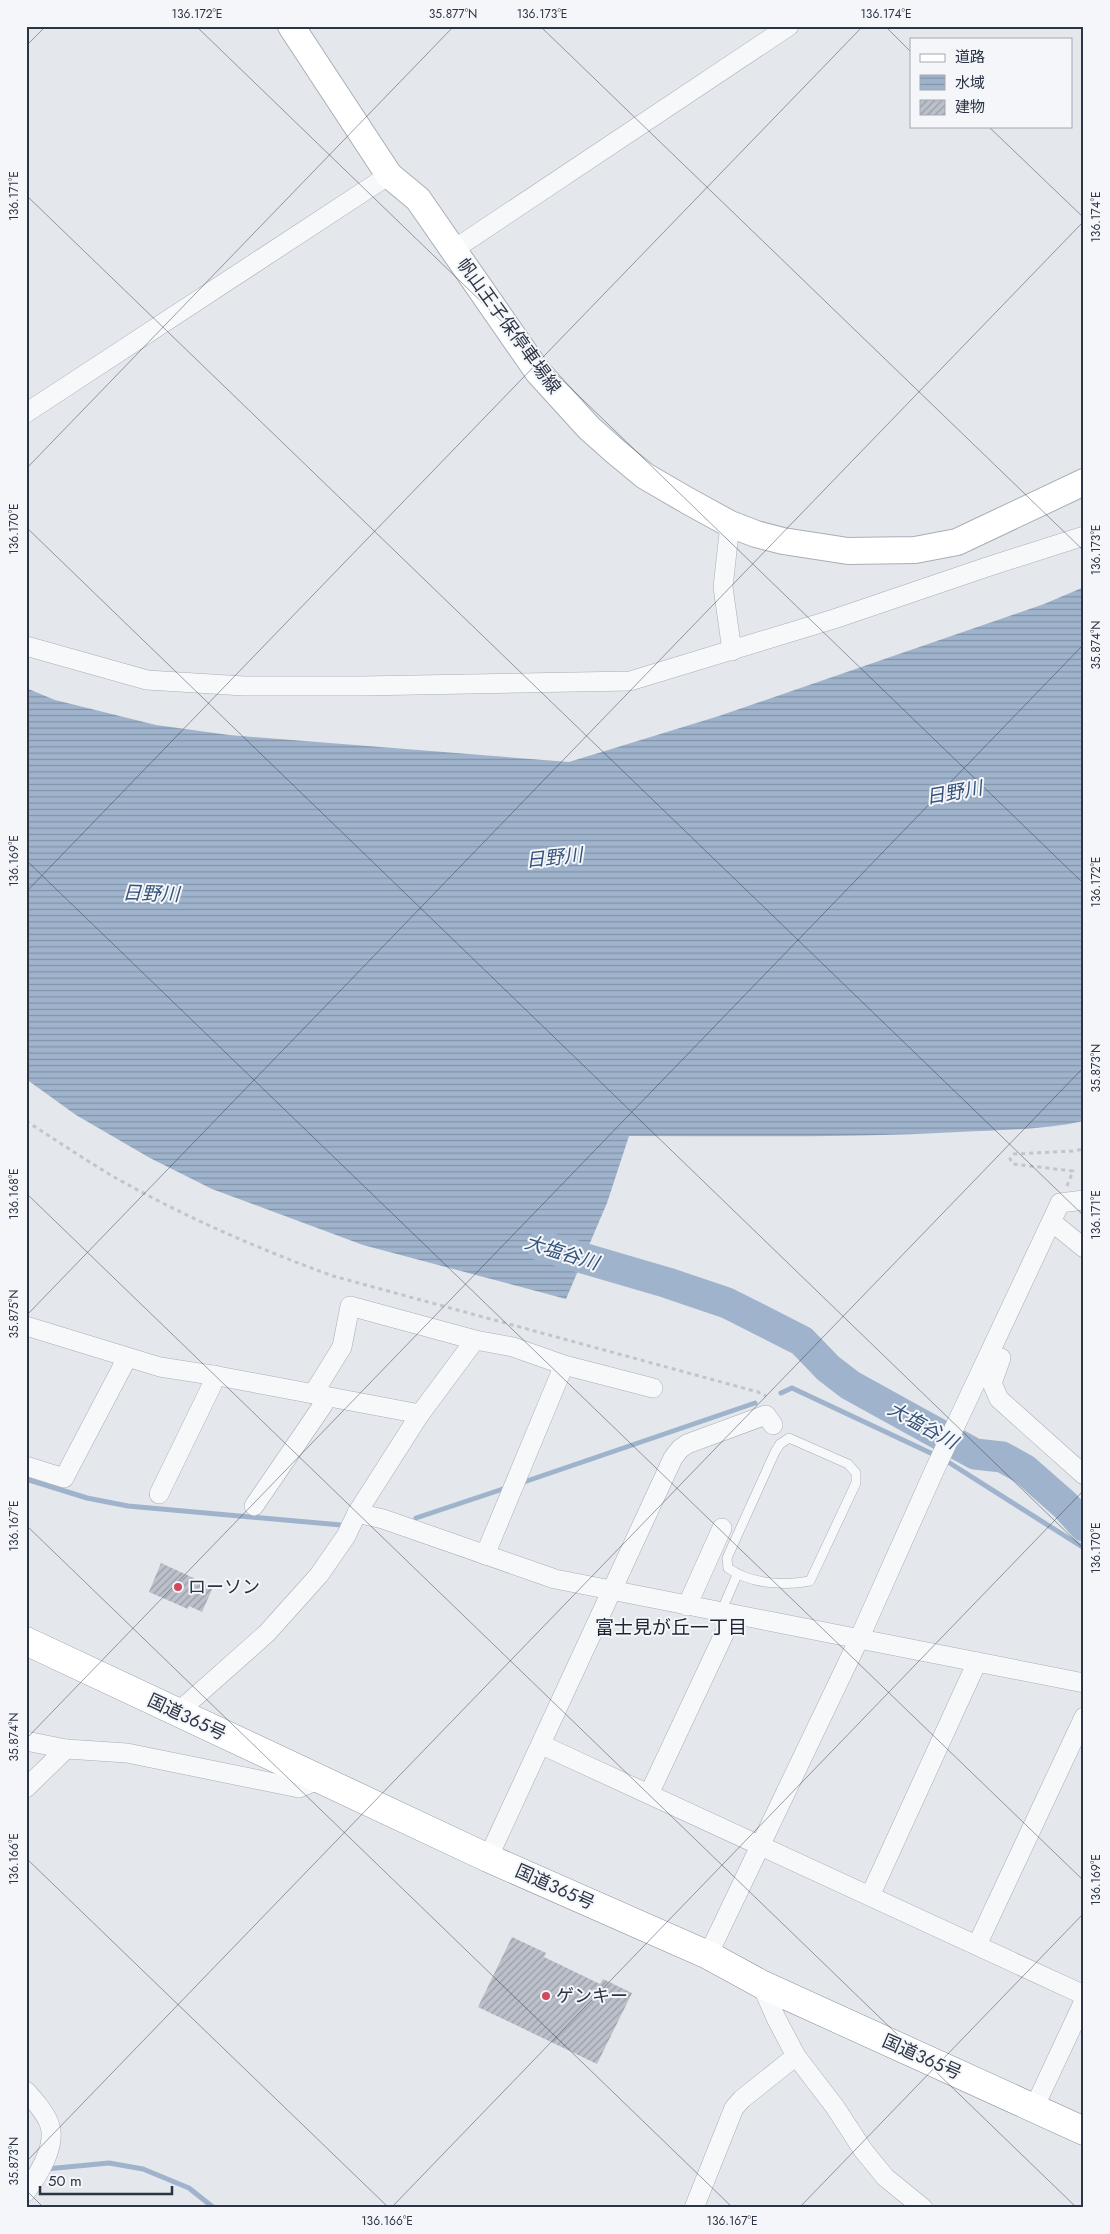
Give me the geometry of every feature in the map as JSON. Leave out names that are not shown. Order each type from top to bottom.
[{"type":"highway","name":"国道365号","points":[[26,1641],[488,1858],[708,1955],[761,1984],[1084,2131]]},
{"type":"main road","name":"帆山王子保停車場線","points":[[290,26],[389,175],[418,199],[538,372],[589,428],[645,476],[730,524],[756,534],[815,548],[848,552],[915,550],[957,542],[1084,482]]},
{"type":"street","points":[[454,250],[761,34],[789,26]]},
{"type":"street","points":[[26,413],[389,175]]},
{"type":"street","points":[[730,524],[723,587],[732,651]]},
{"type":"street","points":[[26,646],[146,680],[244,686],[362,686],[630,681],[732,651],[1084,536]]},
{"type":"street","points":[[708,1955],[859,1639],[935,1470],[1060,1203],[1084,1200]]},
{"type":"street","points":[[1052,1222],[1084,1248]]},
{"type":"street","points":[[254,1506],[323,1405],[319,1395],[342,1347],[350,1306],[475,1340],[512,1347],[564,1365],[653,1388]]},
{"type":"street","points":[[1007,1318],[1005,1348],[992,1383],[994,1391],[999,1399],[1082,1466]]},
{"type":"street","points":[[26,1326],[160,1367],[214,1375],[420,1414]]},
{"type":"street","points":[[178,1712],[267,1633],[293,1605],[346,1536],[357,1513],[420,1414],[475,1340]]},
{"type":"street","points":[[26,1466],[64,1478],[127,1358]]},
{"type":"street","points":[[485,1555],[564,1365]]},
{"type":"street","points":[[160,1494],[212,1385],[214,1375]]},
{"type":"street","points":[[488,1858],[542,1745],[673,1458],[687,1444],[770,1420]]},
{"type":"street","points":[[357,1513],[383,1519],[555,1579],[1084,1683]]},
{"type":"street","points":[[687,1606],[722,1528]]},
{"type":"street","points":[[650,1794],[727,1614]]},
{"type":"street","points":[[870,1896],[977,1662]]},
{"type":"street","points":[[977,1945],[1084,1717]]},
{"type":"street","points":[[26,1741],[66,1749],[127,1753],[298,1788],[320,1779]]},
{"type":"street","points":[[542,1745],[1084,1995]]},
{"type":"street","points":[[26,1788],[66,1749]]},
{"type":"street","points":[[761,1984],[796,2056],[885,2178],[923,2208]]},
{"type":"street","points":[[1034,2108],[1084,2000]]},
{"type":"street","points":[[694,2208],[734,2108],[742,2099],[796,2056]]},
{"type":"street","points":[[26,2091],[50,2125],[51,2137],[48,2150],[37,2176],[26,2192]]},
{"type":"lane","points":[[789,1438],[793,1439],[848,1464],[852,1468],[856,1473],[856,1483],[810,1581],[801,1583],[758,1581],[738,1575],[728,1568],[727,1558],[780,1444],[789,1438]]},
{"type":"lane","points":[[727,1614],[738,1575]]},
{"type":"path","points":[[26,1121],[109,1174],[177,1210],[282,1258],[333,1276],[758,1392],[774,1401],[770,1420]]},
{"type":"path","points":[[1060,1203],[1073,1171],[1014,1164],[1010,1159],[1014,1154],[1084,1149]]},
{"type":"water","name":"日野川","points":[[1084,587],[1084,1121],[1037,1128],[918,1134],[629,1136],[607,1203],[566,1299],[363,1245],[212,1189],[150,1158],[76,1115],[26,1079],[26,688],[55,700],[156,725],[229,735],[569,762],[719,716],[1044,604]]},
{"type":"building","points":[[161,1563],[213,1587],[202,1612],[189,1606],[188,1609],[149,1592]]},
{"type":"building","points":[[512,1937],[546,1953],[544,1957],[600,1984],[603,1979],[632,1993],[597,2064],[478,2007]]},
{"type":"waterway","name":"大塩谷川","points":[[542,1246],[668,1283],[727,1303],[802,1341],[828,1368],[850,1385],[975,1454],[1002,1457],[1024,1469],[1065,1505],[1084,1526]]},
{"type":"waterway","points":[[781,1393],[792,1388],[937,1456]]},
{"type":"waterway","points":[[521,1483],[755,1403]]},
{"type":"waterway","points":[[945,1460],[1084,1548]]},
{"type":"waterway","points":[[26,1479],[87,1498],[128,1506],[341,1525]]},
{"type":"waterway","points":[[416,1518],[506,1488]]},
{"type":"waterway","points":[[46,2169],[109,2163],[143,2169],[189,2188],[214,2208]]},
{"type":"place","name":"ローソン","points":[[178,1587]]},
{"type":"place","name":"ゲンキー","points":[[546,1996]]},
{"type":"district","name":"富士見が丘一丁目","points":[[671,1627]]}]
